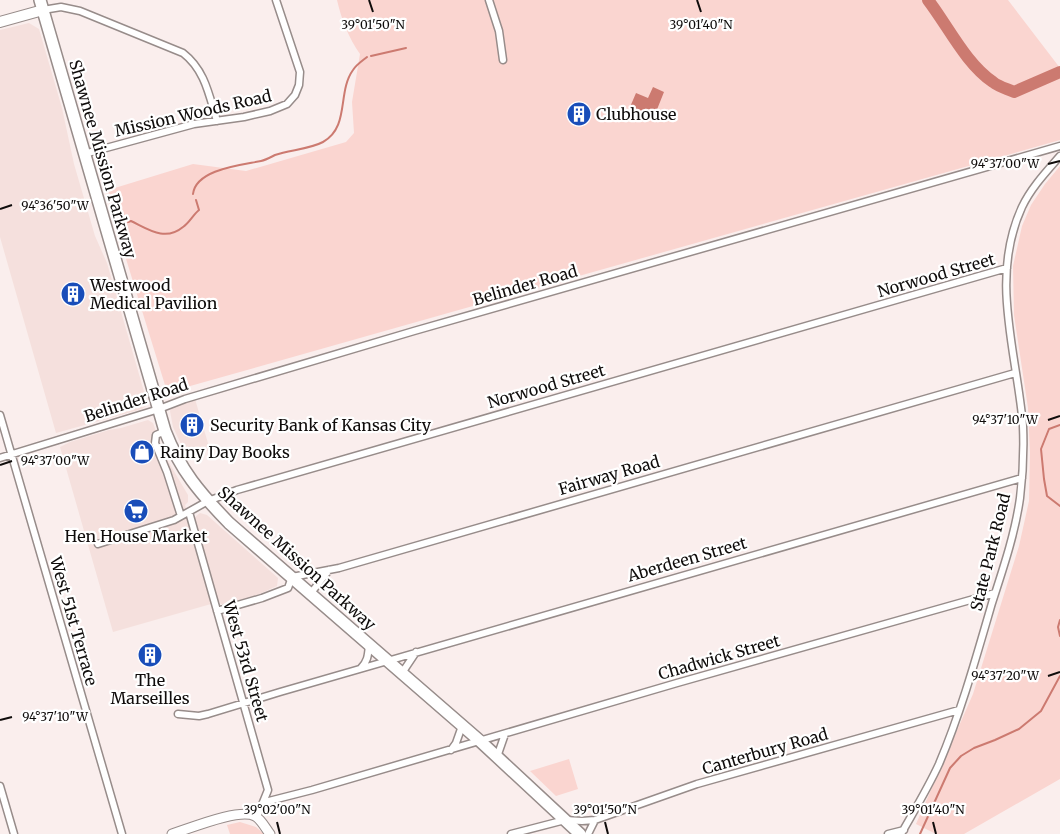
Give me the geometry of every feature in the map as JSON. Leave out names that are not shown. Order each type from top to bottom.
[{"type":"highway","name":"Shawnee Mission Parkway","points":[[42,5],[158,409],[172,447],[187,475],[229,523],[480,741],[580,834]]},
{"type":"main road","points":[[0,22],[42,5]]},
{"type":"main road","points":[[172,834],[235,814],[247,813],[257,817],[270,834]]},
{"type":"street","name":"Mission Woods Road","points":[[84,154],[194,124],[244,117],[270,111],[287,104],[295,95],[299,85],[300,72],[276,0]]},
{"type":"street","points":[[489,0],[499,31],[503,60]]},
{"type":"street","points":[[42,5],[80,11],[183,53],[192,60],[201,72],[217,121]]},
{"type":"street","name":"Belinder Road","points":[[0,458],[158,409],[192,396],[1060,146]]},
{"type":"street","name":"State Park Road","points":[[903,832],[938,766],[959,710],[1014,530],[1022,478],[1023,426],[1006,313],[1007,268],[1012,238],[1022,207],[1035,186],[1060,156]]},
{"type":"street","name":"Norwood Street","points":[[98,544],[174,520],[208,501],[247,487],[1007,268]]},
{"type":"street","name":"Fairway Road","points":[[292,577],[329,570],[1015,373]]},
{"type":"street","name":"West 51st Terrace","points":[[0,415],[122,834]]},
{"type":"street","points":[[166,431],[156,435],[156,443],[181,516]]},
{"type":"street","name":"Aberdeen Street","points":[[178,714],[199,716],[244,704],[360,668],[1022,478]]},
{"type":"street","name":"West 53rd Street","points":[[189,512],[268,790],[265,802],[257,817]]},
{"type":"street","points":[[311,593],[329,570]]},
{"type":"street","points":[[217,611],[262,598],[288,588],[292,577]]},
{"type":"street","name":"Chadwick Street","points":[[265,802],[995,593]]},
{"type":"street","points":[[360,668],[366,663],[369,644]]},
{"type":"street","points":[[402,673],[416,652]]},
{"type":"street","name":"Canterbury Road","points":[[565,820],[595,820],[697,784],[959,710]]},
{"type":"street","points":[[451,750],[456,743],[462,726]]},
{"type":"street","points":[[497,757],[505,734]]},
{"type":"street","points":[[0,786],[14,834]]},
{"type":"street","points":[[511,834],[565,820]]},
{"type":"street","points":[[588,834],[595,820]]},
{"type":"street","points":[[888,834],[903,832]]},
{"type":"shaded area","points":[[337,0],[1008,0],[1060,68],[1060,140],[176,390],[165,385],[105,191],[193,164],[246,171],[346,142],[354,133],[352,102],[360,54],[346,28]]},
{"type":"shaded area","points":[[29,23],[39,29],[62,108],[74,164],[95,236],[107,263],[147,402],[146,406],[142,409],[56,433],[0,237],[0,30]]},
{"type":"shaded area","points":[[653,87],[664,92],[654,117],[630,107],[636,93],[648,98]]},
{"type":"shaded area","points":[[1060,166],[1060,779],[964,834],[936,834],[916,824],[973,694],[1019,546],[1029,501],[1030,453],[1028,408],[1014,315],[1013,266],[1022,226],[1031,205]]},
{"type":"shaded area","points":[[195,399],[210,450],[187,457],[173,427],[170,411],[172,407]]},
{"type":"shaded area","points":[[148,420],[153,423],[165,456],[188,495],[188,502],[185,505],[210,591],[211,604],[113,632],[60,447],[109,430]]},
{"type":"shaded area","points":[[200,513],[207,515],[278,578],[277,586],[253,597],[225,605],[221,604],[217,598],[195,523],[195,517]]},
{"type":"shaded area","points":[[569,759],[578,789],[556,796],[530,771]]},
{"type":"shaded area","points":[[240,822],[256,827],[264,834],[230,834],[227,825]]},
{"type":"waterway","points":[[928,0],[974,65],[998,85],[1014,92],[1060,72]]},
{"type":"waterway","points":[[371,56],[406,48]]},
{"type":"waterway","points":[[193,194],[196,186],[202,179],[211,174],[232,167],[263,161],[281,153],[312,146],[323,142],[331,136],[337,128],[340,118],[348,79],[356,66],[367,57]]},
{"type":"waterway","points":[[128,222],[131,221],[157,233],[170,234],[185,225],[199,210],[196,200]]},
{"type":"waterway","points":[[1060,425],[1049,429],[1041,449],[1047,496],[1060,506]]},
{"type":"waterway","points":[[1060,620],[1058,627],[1060,636]]},
{"type":"waterway","points":[[920,834],[950,768],[961,756],[974,748],[1019,729],[1041,711],[1060,676]]},
{"type":"place","name":"Clubhouse","points":[[579,114]]},
{"type":"place","name":"Westwood Medical Pavilion","points":[[73,294]]},
{"type":"place","name":"Security Bank of Kansas City","points":[[192,425]]},
{"type":"place","name":"Rainy Day Books","points":[[142,452]]},
{"type":"place","name":"Hen House Market","points":[[136,511]]},
{"type":"place","name":"The Marseilles","points":[[150,655]]}]
